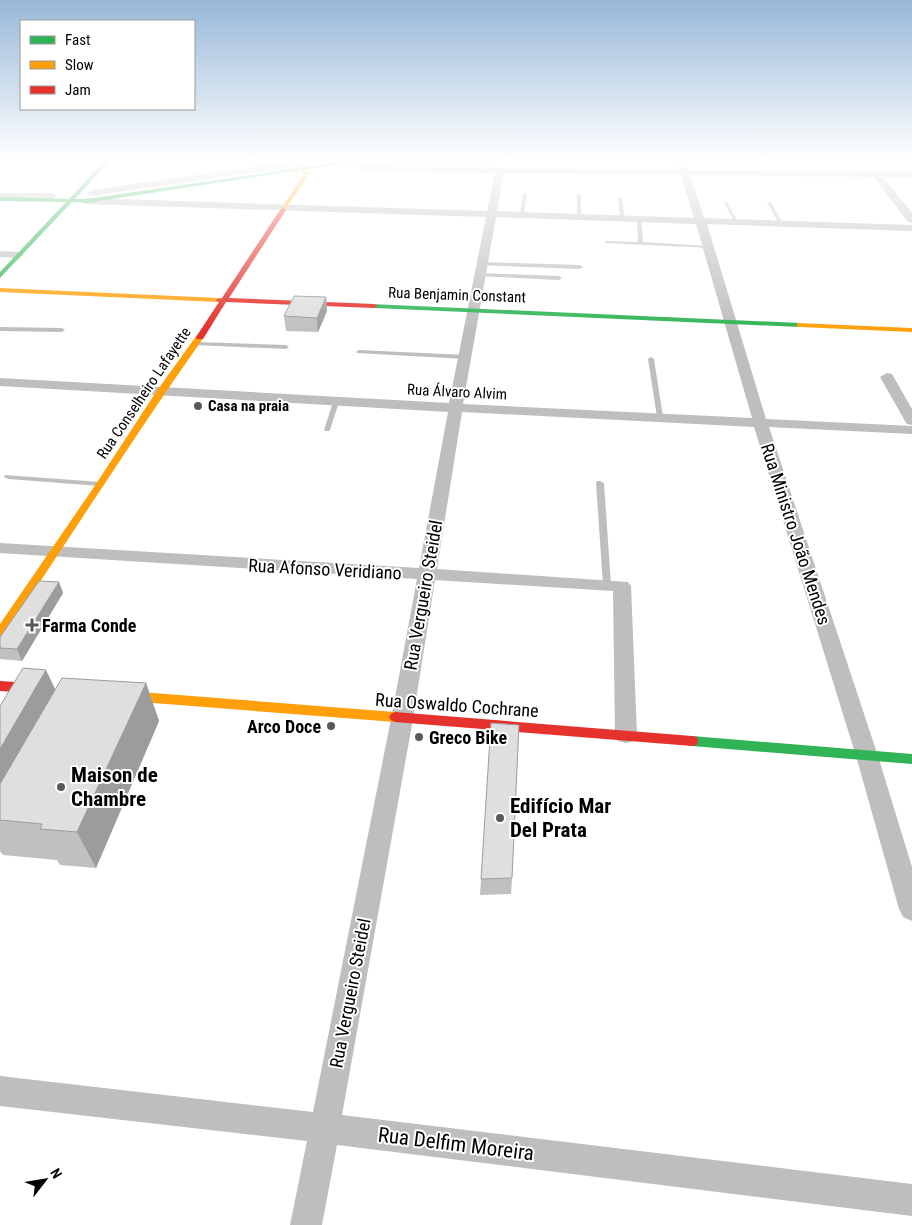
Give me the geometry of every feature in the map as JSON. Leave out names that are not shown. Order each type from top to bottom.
[{"type":"main road","points":[[0,276],[56,216]]},
{"type":"main road","name":"Rua Conselheiro Lafayette","points":[[0,633],[53,552],[101,484],[160,392],[196,344],[281,216]]},
{"type":"main road","name":"Rua Benjamin Constant","points":[[0,290],[912,330]]},
{"type":"main road","points":[[0,686],[41,693],[60,690]]},
{"type":"main road","name":"Rua Oswaldo Cochrane","points":[[104,694],[912,759]]},
{"type":"street","name":"Rua Vergueiro Steidel","points":[[306,1225],[402,719],[489,216]]},
{"type":"street","points":[[586,216],[912,228]]},
{"type":"street","name":"Rua Ministro João Mendes","points":[[699,216],[760,422],[867,756],[912,909]]},
{"type":"street","points":[[0,254],[19,255]]},
{"type":"street","points":[[887,377],[912,421]]},
{"type":"street","name":"Rua Álvaro Alvim","points":[[0,382],[336,402],[912,430]]},
{"type":"street","name":"Rua Afonso Veridiano","points":[[0,548],[607,585]]},
{"type":"street","points":[[607,585],[622,586],[626,735]]},
{"type":"street","name":"Rua Delfim Moreira","points":[[0,1091],[324,1128],[912,1200]]},
{"type":"lane","points":[[733,216],[736,221]]},
{"type":"lane","points":[[777,216],[781,223]]},
{"type":"lane","points":[[639,218],[641,244]]},
{"type":"lane","points":[[607,242],[709,247]]},
{"type":"lane","points":[[480,269],[580,267]]},
{"type":"lane","points":[[480,269],[559,278]]},
{"type":"lane","points":[[0,329],[62,330]]},
{"type":"lane","points":[[196,344],[286,347]]},
{"type":"lane","points":[[359,352],[465,357]]},
{"type":"lane","points":[[651,359],[660,417]]},
{"type":"lane","points":[[328,430],[336,402]]},
{"type":"lane","points":[[8,477],[101,484]]},
{"type":"lane","points":[[600,483],[607,585]]},
{"type":"building","points":[[294,296],[326,297],[317,318],[284,316]]},
{"type":"building","points":[[39,581],[59,582],[17,649],[0,648],[0,637]]},
{"type":"building","points":[[23,668],[46,670],[0,749],[0,706]]},
{"type":"building","points":[[62,678],[146,683],[77,832],[40,829],[42,824],[0,820],[0,784]]},
{"type":"building","name":"Edifício Mar Del Prata","points":[[491,723],[519,725],[512,878],[481,879]]},
{"type":"traffic: fast","points":[[0,276],[56,216]]},
{"type":"traffic: fast","points":[[374,306],[800,325]]},
{"type":"traffic: fast","points":[[692,741],[912,759]]},
{"type":"traffic: slow","points":[[0,290],[219,300]]},
{"type":"traffic: slow","points":[[800,325],[912,330]]},
{"type":"traffic: slow","points":[[0,633],[101,484],[160,392],[200,337]]},
{"type":"traffic: slow","points":[[115,695],[395,717]]},
{"type":"traffic: jam","points":[[200,337],[279,216]]},
{"type":"traffic: jam","points":[[219,300],[374,306]]},
{"type":"traffic: jam","points":[[0,686],[47,689]]},
{"type":"traffic: jam","points":[[395,717],[692,741]]},
{"type":"place","name":"Casa na praia","points":[[198,406]]},
{"type":"place","name":"Farma Conde","points":[[32,625]]},
{"type":"place","name":"Arco Doce","points":[[331,726]]},
{"type":"place","name":"Greco Bike","points":[[419,737]]},
{"type":"place","name":"Maison de Chambre","points":[[61,787]]},
{"type":"place","name":"Edifício Mar Del Prata","points":[[500,818]]}]
